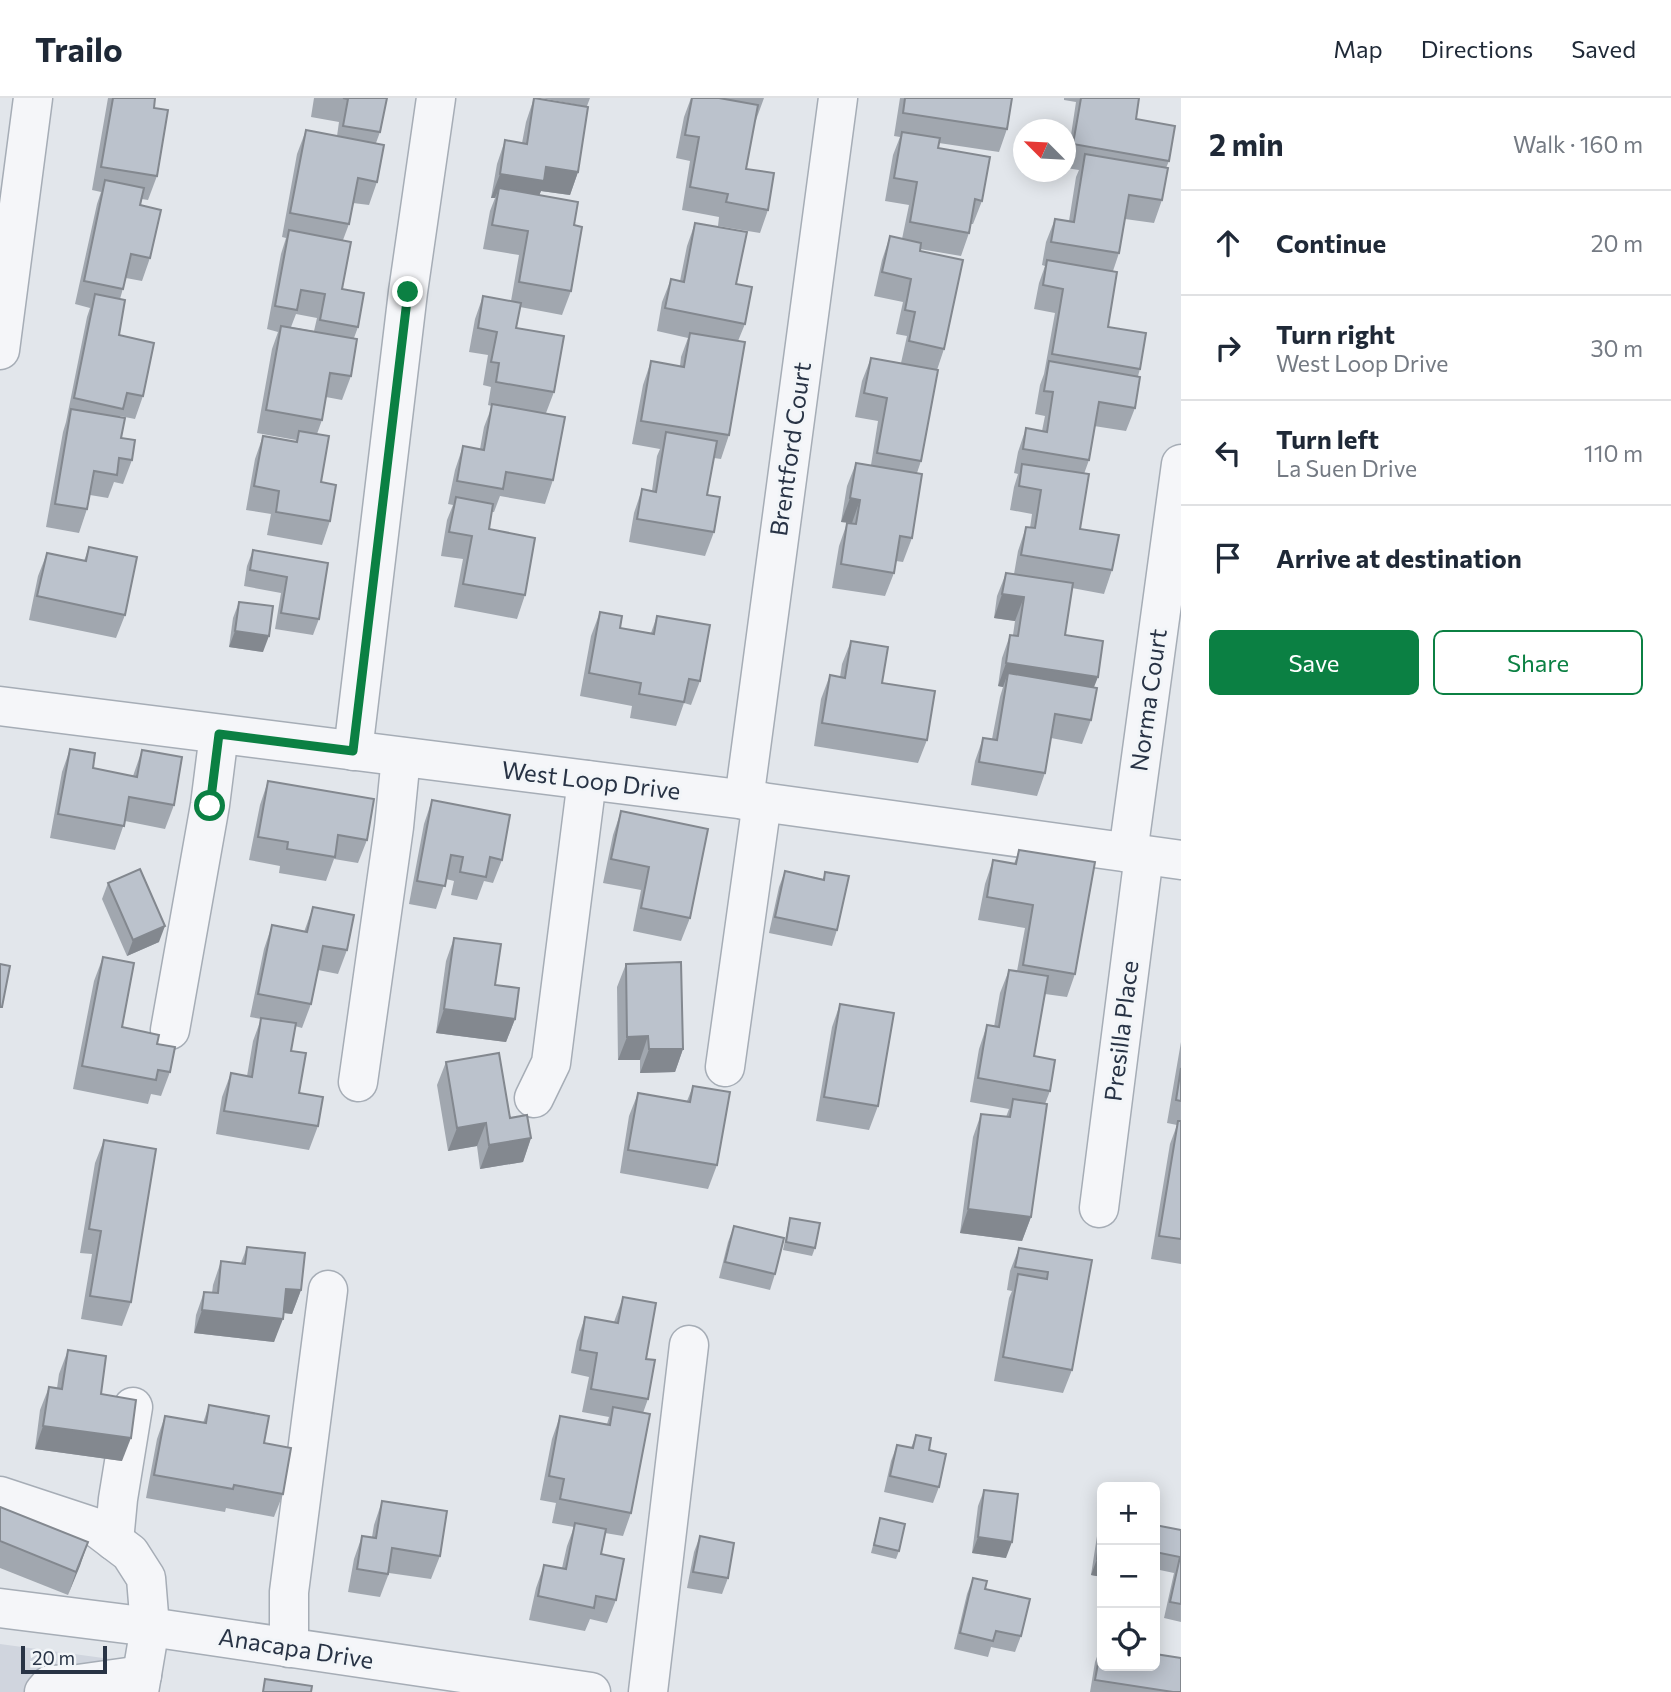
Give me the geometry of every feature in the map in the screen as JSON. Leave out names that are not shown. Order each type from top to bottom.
[{"type":"street","points":[[0,350],[33,98]]},
{"type":"street","points":[[353,751],[408,292],[436,98]]},
{"type":"street","name":"Brentford Court","points":[[725,1067],[753,801],[838,98]]},
{"type":"street","name":"Norma Court","points":[[1136,854],[1181,464]]},
{"type":"street","name":"West Loop Drive","points":[[0,706],[753,801],[1181,860]]},
{"type":"street","points":[[170,1030],[210,806],[219,734]]},
{"type":"street","points":[[358,1082],[394,827],[401,757]]},
{"type":"street","points":[[534,1098],[551,1063],[587,780]]},
{"type":"street","name":"Presilla Place","points":[[1099,1208],[1136,854]]},
{"type":"street","points":[[289,1648],[289,1592],[328,1290]]},
{"type":"street","points":[[648,1692],[689,1345]]},
{"type":"street","points":[[114,1541],[132,1407]]},
{"type":"street","points":[[0,1496],[97,1528],[131,1553],[146,1578],[150,1627],[141,1684],[50,1685],[44,1692]]},
{"type":"street","name":"Anacapa Drive","points":[[0,1608],[150,1627],[573,1691]]},
{"type":"shaded area","points":[[0,1644],[118,1660],[113,1692],[0,1692]]},
{"type":"building","points":[[113,98],[155,98],[154,108],[168,110],[157,176],[101,167]]},
{"type":"building","points":[[343,98],[387,98],[380,132],[343,126],[348,99]]},
{"type":"building","points":[[534,98],[588,107],[578,172],[546,167],[544,181],[500,174],[505,140],[527,144]]},
{"type":"building","points":[[692,98],[719,98],[758,105],[746,169],[774,173],[768,210],[726,202],[728,194],[690,187],[699,137],[685,135]]},
{"type":"building","points":[[905,98],[1012,98],[1007,129],[903,113]]},
{"type":"building","points":[[1081,98],[1139,98],[1136,119],[1175,126],[1169,161],[1076,145]]},
{"type":"building","points":[[306,130],[384,145],[377,182],[358,178],[349,224],[290,213]]},
{"type":"building","points":[[902,132],[940,138],[938,148],[990,157],[982,201],[975,199],[969,233],[910,222],[917,182],[894,178]]},
{"type":"building","points":[[1085,154],[1168,168],[1162,200],[1129,195],[1119,253],[1051,242],[1055,219],[1074,222]]},
{"type":"building","points":[[105,180],[144,188],[140,205],[161,210],[150,258],[131,254],[123,289],[84,281]]},
{"type":"building","points":[[499,188],[578,202],[574,225],[582,227],[571,291],[519,282],[528,231],[492,225]]},
{"type":"building","points":[[695,223],[747,232],[736,284],[752,287],[745,324],[665,308],[671,279],[684,282]]},
{"type":"building","points":[[289,230],[351,242],[342,289],[364,293],[358,327],[320,320],[325,294],[301,290],[297,310],[275,306]]},
{"type":"building","points":[[890,236],[921,243],[920,251],[963,260],[944,349],[909,341],[915,312],[905,310],[911,279],[882,272]]},
{"type":"building","points":[[1047,260],[1117,272],[1108,327],[1146,333],[1140,369],[1052,354],[1063,289],[1043,285]]},
{"type":"building","points":[[95,294],[125,300],[119,335],[154,343],[143,396],[127,393],[123,409],[74,398]]},
{"type":"building","points":[[483,296],[521,303],[516,328],[564,336],[554,392],[496,382],[499,363],[491,362],[497,332],[478,328]]},
{"type":"building","points":[[281,326],[357,339],[351,376],[330,373],[322,420],[266,410]]},
{"type":"building","points":[[690,333],[745,342],[729,435],[641,421],[651,361],[684,367]]},
{"type":"building","points":[[871,358],[938,370],[921,461],[877,453],[887,398],[864,393]]},
{"type":"building","points":[[1049,361],[1140,377],[1135,408],[1099,402],[1089,460],[1023,449],[1026,428],[1047,432],[1053,392],[1044,391]]},
{"type":"building","points":[[492,404],[565,417],[553,480],[506,472],[503,489],[457,481],[463,446],[484,450]]},
{"type":"building","points":[[71,409],[125,418],[121,438],[135,440],[132,460],[119,458],[117,475],[94,471],[87,509],[55,504]]},
{"type":"building","points":[[299,431],[329,436],[321,482],[336,485],[330,521],[276,512],[279,491],[254,486],[263,436],[297,442]]},
{"type":"building","points":[[666,432],[717,441],[707,495],[720,497],[714,532],[637,519],[642,489],[656,492]]},
{"type":"building","points":[[856,463],[922,474],[912,538],[900,536],[894,573],[841,564],[847,523],[856,524],[860,500],[850,498]]},
{"type":"building","points":[[1022,464],[1089,474],[1080,529],[1119,535],[1112,570],[1021,555],[1026,527],[1035,528],[1041,490],[1019,486]]},
{"type":"building","points":[[456,497],[493,504],[489,529],[535,538],[525,595],[463,584],[472,536],[449,532]]},
{"type":"building","points":[[89,547],[137,557],[125,615],[37,596],[47,553],[86,561]]},
{"type":"building","points":[[253,550],[328,563],[319,619],[281,613],[287,577],[250,570]]},
{"type":"building","points":[[1006,573],[1073,583],[1065,635],[1103,641],[1098,677],[1006,663],[1010,635],[1018,636],[1024,597],[1002,594]]},
{"type":"building","points":[[239,602],[273,606],[269,636],[235,631]]},
{"type":"building","points":[[600,612],[622,616],[620,628],[654,634],[657,616],[710,625],[700,681],[689,679],[684,702],[639,694],[641,683],[589,673]]},
{"type":"building","points":[[851,641],[888,647],[882,683],[935,691],[927,740],[822,723],[830,675],[845,678]]},
{"type":"building","points":[[1008,673],[1097,688],[1091,720],[1055,714],[1045,773],[979,762],[983,738],[997,740]]},
{"type":"building","points":[[70,749],[95,753],[93,768],[137,777],[142,750],[182,757],[174,805],[129,797],[124,826],[58,814]]},
{"type":"building","points":[[268,781],[374,799],[367,840],[338,835],[335,857],[287,849],[288,842],[258,837]]},
{"type":"building","points":[[432,800],[510,815],[502,860],[490,857],[486,877],[460,872],[463,857],[451,855],[445,886],[417,881]]},
{"type":"building","points":[[621,811],[708,829],[690,918],[641,908],[649,867],[611,859]]},
{"type":"building","points":[[1019,850],[1095,862],[1075,974],[1023,965],[1033,905],[987,897],[993,860],[1016,864]]},
{"type":"building","points":[[140,869],[165,926],[133,940],[108,883]]},
{"type":"building","points":[[785,871],[824,880],[825,872],[849,876],[837,930],[775,917]]},
{"type":"building","points":[[313,907],[354,915],[347,950],[323,946],[311,1004],[258,994],[272,925],[307,932]]},
{"type":"building","points":[[454,938],[501,944],[495,985],[519,988],[515,1019],[444,1009]]},
{"type":"building","points":[[103,957],[134,963],[122,1027],[159,1035],[157,1044],[175,1047],[170,1072],[158,1070],[156,1080],[82,1066]]},
{"type":"building","points":[[681,962],[683,1049],[649,1049],[648,1036],[627,1037],[626,964]]},
{"type":"building","points":[[0,964],[10,966],[2,1007],[0,1007]]},
{"type":"building","points":[[1009,970],[1048,976],[1034,1056],[1055,1060],[1050,1091],[978,1078],[987,1025],[999,1027]]},
{"type":"building","points":[[840,1004],[894,1013],[878,1106],[824,1097]]},
{"type":"building","points":[[261,1018],[296,1023],[291,1051],[306,1053],[299,1093],[323,1097],[318,1126],[224,1111],[231,1073],[252,1077]]},
{"type":"building","points":[[499,1053],[510,1118],[527,1115],[531,1138],[489,1145],[486,1123],[457,1128],[446,1062]]},
{"type":"building","points":[[1181,1068],[1181,1101],[1176,1100]]},
{"type":"building","points":[[693,1086],[730,1092],[717,1165],[628,1150],[638,1093],[690,1102]]},
{"type":"building","points":[[1013,1099],[1047,1104],[1031,1217],[968,1209],[981,1114],[1010,1117]]},
{"type":"building","points":[[1178,1121],[1181,1121],[1181,1239],[1159,1236]]},
{"type":"building","points":[[104,1140],[156,1149],[131,1302],[90,1296],[101,1231],[89,1229]]},
{"type":"building","points":[[790,1218],[820,1223],[815,1248],[786,1242]]},
{"type":"building","points":[[734,1226],[784,1238],[775,1274],[725,1262]]},
{"type":"building","points":[[247,1247],[305,1253],[301,1290],[286,1289],[283,1319],[202,1310],[204,1292],[218,1293],[221,1261],[245,1264]]},
{"type":"building","points":[[1019,1248],[1092,1260],[1072,1370],[1003,1357],[1018,1274],[1047,1279],[1048,1272],[1015,1267]]},
{"type":"building","points":[[623,1297],[656,1303],[646,1359],[655,1360],[648,1399],[591,1389],[597,1353],[580,1350],[585,1317],[618,1323]]},
{"type":"building","points":[[68,1350],[106,1356],[101,1394],[136,1400],[131,1438],[43,1426],[49,1387],[62,1389]]},
{"type":"building","points":[[209,1405],[269,1416],[264,1443],[291,1448],[283,1494],[234,1485],[233,1489],[154,1475],[165,1416],[206,1423]]},
{"type":"building","points":[[613,1407],[650,1414],[631,1513],[560,1499],[564,1479],[549,1476],[560,1416],[610,1425]]},
{"type":"building","points":[[916,1435],[931,1438],[929,1450],[946,1454],[939,1487],[890,1476],[897,1445],[913,1448]]},
{"type":"building","points":[[984,1490],[1018,1494],[1012,1542],[978,1537]]},
{"type":"building","points":[[382,1501],[447,1511],[440,1556],[392,1548],[388,1574],[357,1569],[362,1536],[376,1538]]},
{"type":"building","points":[[0,1507],[88,1542],[76,1572],[0,1541]]},
{"type":"building","points":[[880,1518],[905,1524],[899,1551],[874,1545]]},
{"type":"building","points":[[575,1523],[606,1529],[601,1554],[624,1559],[616,1600],[596,1596],[594,1608],[538,1596],[544,1565],[566,1569]]},
{"type":"building","points":[[1160,1526],[1181,1530],[1181,1604],[1170,1602],[1180,1557],[1160,1553]]},
{"type":"building","points":[[700,1536],[734,1543],[728,1578],[693,1572]]},
{"type":"building","points":[[973,1578],[987,1581],[985,1589],[1030,1599],[1021,1636],[996,1631],[993,1641],[960,1633]]},
{"type":"building","points":[[1160,1655],[1181,1658],[1181,1692],[1095,1680],[1097,1669],[1097,1671],[1160,1671]]},
{"type":"building","points":[[265,1679],[312,1686],[311,1692],[263,1692]]},
{"type":"route","points":[[210,806],[219,734],[353,751],[408,292]]}]
